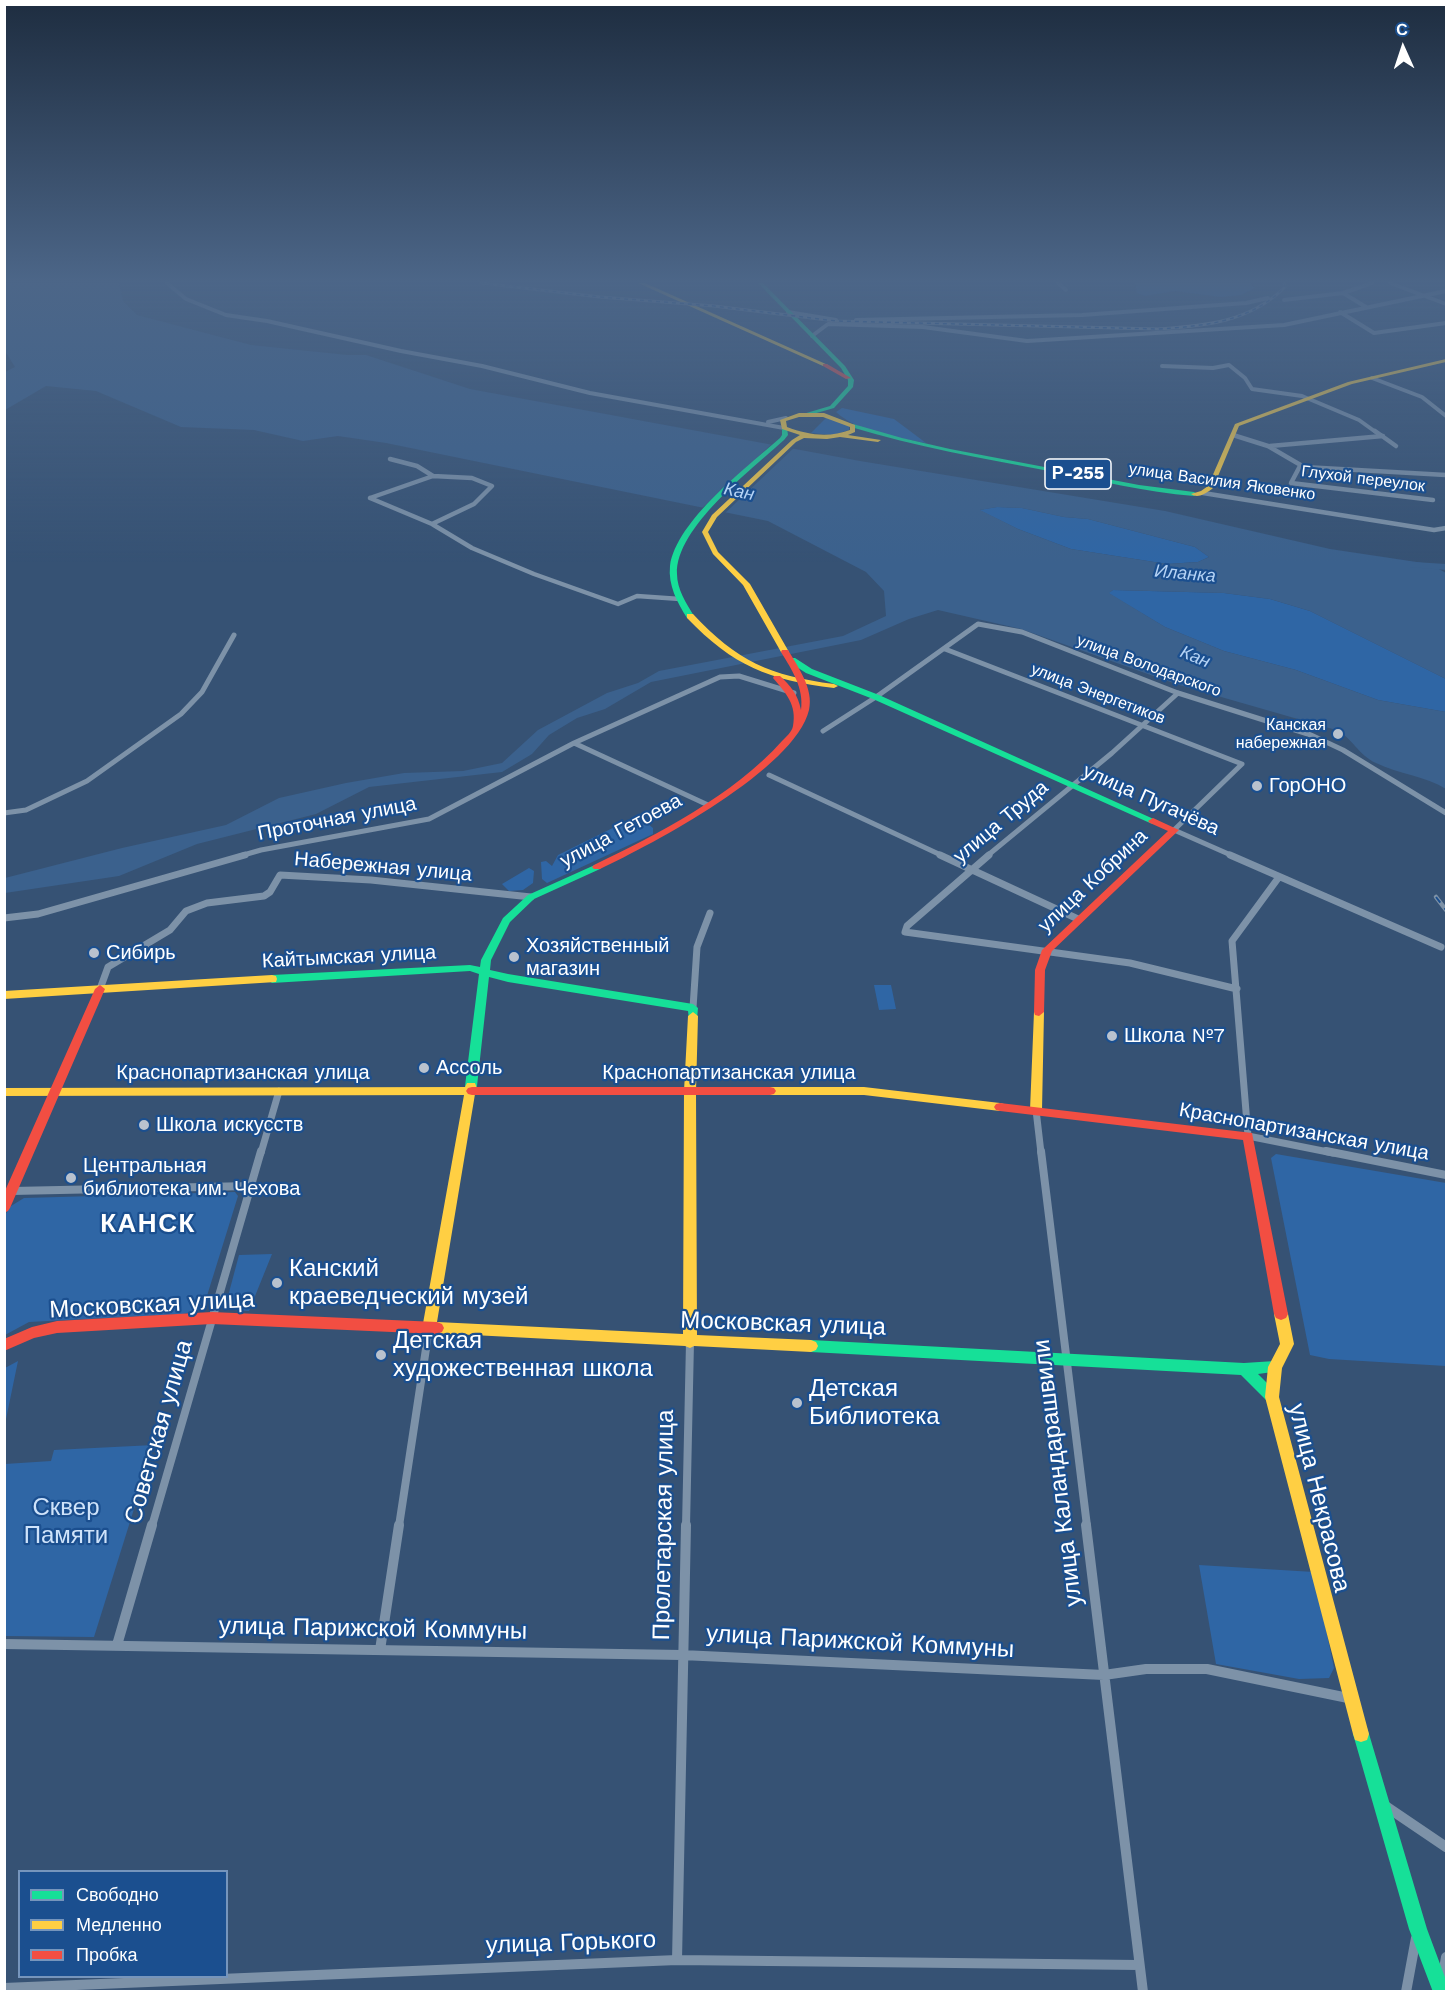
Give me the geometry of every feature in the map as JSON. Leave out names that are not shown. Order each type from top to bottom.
[{"type":"main road","points":[[844,376],[851,380]]},
{"type":"main road","points":[[806,414],[832,407],[851,386],[849,376]]},
{"type":"main road","points":[[1203,493],[1210,488],[1237,425],[1308,398],[1379,376]]},
{"type":"main road","points":[[832,407],[833,416],[837,419]]},
{"type":"main road","name":"Р-255","points":[[806,414],[837,419],[853,426],[852,431],[847,434],[822,436],[796,433],[785,423],[806,414]]},
{"type":"main road","points":[[785,423],[785,435],[788,440]]},
{"type":"main road","name":"улица Василия Яковенко","points":[[853,426],[880,435],[954,451],[1155,489],[1186,494],[1203,493]]},
{"type":"main road","name":"Р-255","points":[[788,440],[803,436],[861,438],[954,451]]},
{"type":"main road","points":[[788,440],[702,514],[674,560],[674,576],[686,614],[706,635],[771,675],[794,693],[798,707],[794,735]]},
{"type":"main road","points":[[788,440],[714,516],[705,532],[710,548],[734,569],[746,584],[803,683]]},
{"type":"main road","points":[[791,659],[809,671],[846,687]]},
{"type":"main road","points":[[771,675],[803,683],[846,687]]},
{"type":"main road","name":"улица Гетоева","points":[[429,1329],[470,1092],[485,971],[492,944],[506,920],[531,897],[620,857],[708,805],[777,754],[800,727],[806,708],[803,683]]},
{"type":"main road","name":"улица Пугачёва","points":[[846,687],[876,697],[1174,830]]},
{"type":"main road","name":"улица Кобрина","points":[[1047,950],[1174,830]]},
{"type":"main road","name":"улица Каландарашвили","points":[[1036,1110],[1040,970],[1047,950]]},
{"type":"main road","name":"Кайтымская улица","points":[[4,995],[470,968],[508,978],[693,1008]]},
{"type":"main road","points":[[4,1208],[100,988]]},
{"type":"main road","name":"Пролетарская улица","points":[[690,1342],[690,1091],[693,1008]]},
{"type":"main road","name":"Краснопартизанская улица","points":[[4,1092],[864,1091],[1248,1136]]},
{"type":"main road","name":"улица Некрасова","points":[[1248,1136],[1287,1344],[1275,1367],[1272,1397],[1379,1802],[1418,1929],[1442,1990]]},
{"type":"main road","name":"Московская улица","points":[[4,1345],[32,1333],[57,1327],[212,1318],[1065,1358],[1244,1370],[1275,1367]]},
{"type":"main road","points":[[1244,1370],[1272,1397]]},
{"type":"street","points":[[523,376],[590,393],[759,422],[785,423]]},
{"type":"street","points":[[1243,376],[1252,389],[1308,398],[1359,420],[1396,446]]},
{"type":"street","points":[[1371,378],[1409,391],[1436,405],[1446,416]]},
{"type":"street","points":[[759,422],[785,423]]},
{"type":"street","points":[[1233,435],[1268,446],[1287,455],[1300,466],[1446,475]]},
{"type":"street","points":[[1268,446],[1383,436]]},
{"type":"street","points":[[390,459],[417,466],[433,476]]},
{"type":"street","name":"Глухой переулок","points":[[1300,466],[1291,483],[1433,500]]},
{"type":"street","points":[[432,524],[481,500],[492,486],[477,480],[449,475],[433,476],[370,498],[432,524],[483,552],[534,574],[618,604],[637,596],[680,599]]},
{"type":"street","name":"улица Василия Яковенко","points":[[1203,493],[1434,530],[1446,528]]},
{"type":"street","name":"улица Володарского","points":[[945,649],[978,624],[1022,633],[1178,693],[1311,735],[1343,750],[1446,813]]},
{"type":"street","points":[[4,813],[26,810],[87,781],[121,759],[181,714],[202,692],[234,635]]},
{"type":"street","points":[[823,731],[945,649]]},
{"type":"street","name":"улица Энергетиков","points":[[945,649],[1242,764]]},
{"type":"street","name":"Проточная улица","points":[[4,918],[38,914],[261,850],[429,819],[574,743],[652,705],[720,677],[739,676],[794,693]]},
{"type":"street","name":"улица Труда","points":[[1047,950],[905,932],[907,926],[970,869],[1143,726],[1178,693]]},
{"type":"street","points":[[574,743],[708,805]]},
{"type":"street","name":"улица Кобрина","points":[[1174,830],[1242,764]]},
{"type":"street","points":[[769,775],[1078,919]]},
{"type":"street","name":"улица Пугачёва","points":[[1174,830],[1441,947]]},
{"type":"street","name":"Набережная улица","points":[[100,988],[108,967],[170,930],[186,911],[207,903],[264,896],[270,892],[280,875],[371,880],[531,897]]},
{"type":"street","name":"улица Некрасова","points":[[1248,1136],[1232,942],[1279,877]]},
{"type":"street","name":"Пролетарская улица","points":[[693,1008],[697,947],[710,913]]},
{"type":"street","points":[[1047,950],[1130,963],[1236,989]]},
{"type":"street","name":"Советская улица","points":[[117,1645],[279,1091]]},
{"type":"street","name":"улица Каландарашвили","points":[[1036,1110],[1143,1992]]},
{"type":"street","name":"Краснопартизанская улица","points":[[1248,1136],[1446,1175]]},
{"type":"street","points":[[12,1191],[251,1186]]},
{"type":"street","points":[[380,1650],[429,1329]]},
{"type":"street","name":"Пролетарская улица","points":[[676,1960],[690,1342]]},
{"type":"street","name":"улица Парижской Коммуны","points":[[4,1644],[682,1655],[1104,1675],[1146,1669],[1207,1670],[1350,1698]]},
{"type":"street","points":[[1379,1802],[1446,1847]]},
{"type":"street","points":[[1406,1992],[1418,1929]]},
{"type":"street","points":[[1442,1990],[1446,1957]]},
{"type":"street","name":"улица Горького","points":[[4,1988],[676,1960],[1139,1965]]},
{"type":"green space","points":[[842,408],[894,419],[926,443],[878,433],[856,425],[836,412]]},
{"type":"green space","points":[[827,417],[849,426],[849,430],[833,435],[811,433]]},
{"type":"green space","points":[[997,507],[1022,508],[1064,517],[1088,519],[1195,547],[1209,557],[1198,562],[1167,564],[1071,549],[1018,529],[979,510]]},
{"type":"green space","points":[[1113,590],[1224,593],[1270,599],[1310,611],[1446,679],[1446,712],[1378,700],[1296,670],[1224,651],[1165,627],[1108,593]]},
{"type":"green space","points":[[635,817],[641,818],[653,828],[653,834],[547,883],[542,879],[541,862],[546,861],[552,866],[558,855]]},
{"type":"green space","points":[[529,868],[534,871],[533,883],[523,890],[509,891],[502,884]]},
{"type":"green space","points":[[874,985],[891,985],[896,1009],[879,1010]]},
{"type":"green space","points":[[1276,1154],[1446,1183],[1446,1366],[1329,1359],[1310,1355],[1271,1158]]},
{"type":"green space","points":[[235,1192],[238,1196],[206,1299],[195,1311],[183,1314],[29,1322],[5,1335],[5,1215],[11,1206],[24,1198]]},
{"type":"green space","points":[[272,1254],[249,1311],[234,1310],[227,1300],[239,1255]]},
{"type":"green space","points":[[18,1361],[5,1424],[5,1368]]},
{"type":"green space","name":"Сквер Памяти","points":[[154,1445],[94,1637],[5,1636],[5,1464],[51,1461],[54,1450]]},
{"type":"green space","points":[[1199,1565],[1314,1572],[1334,1668],[1329,1678],[1299,1679],[1216,1664]]},
{"type":"water","name":"Кан","points":[[5,376],[431,376],[470,389],[860,461],[1165,511],[1330,549],[1430,564],[1446,573],[1446,679],[1310,611],[1270,599],[1224,593],[1113,590],[1109,593],[1165,627],[1224,651],[1296,670],[1378,700],[1446,712],[1446,789],[1370,760],[1336,730],[1176,684],[1021,629],[938,610],[909,619],[861,640],[651,682],[605,709],[577,718],[549,735],[532,754],[502,772],[369,787],[316,814],[197,844],[119,876],[5,893],[5,878],[122,848],[226,825],[279,798],[404,773],[463,771],[502,763],[538,730],[607,693],[638,683],[659,671],[843,636],[886,616],[884,591],[866,572],[768,521],[386,443],[338,436],[303,441],[254,430],[181,427],[96,391],[46,386],[5,410]],"holes":[[[997,507],[1022,508],[1064,517],[1088,519],[1195,547],[1209,557],[1198,562],[1167,564],[1071,549],[1018,529],[980,510]]]},
{"type":"pier","points":[[774,442],[796,446],[724,514],[701,509]]},
{"type":"waterway","name":"Иланка","points":[[1414,565],[1446,567]]},
{"type":"railway","points":[[1436,897],[1446,910]]},
{"type":"traffic: fast","points":[[806,414],[832,407],[851,386],[849,376]]},
{"type":"traffic: fast","points":[[853,426],[950,451],[1139,487],[1194,494]]},
{"type":"traffic: fast","points":[[690,616],[679,596],[673,574],[675,559],[681,543],[721,494],[782,439],[785,435],[784,428]]},
{"type":"traffic: fast","points":[[792,660],[809,671],[876,697],[1153,821]]},
{"type":"traffic: fast","points":[[471,1086],[486,960],[506,920],[531,897],[597,867]]},
{"type":"traffic: fast","points":[[272,979],[470,968],[508,978],[693,1008],[693,1016]]},
{"type":"traffic: fast","points":[[811,1346],[1244,1369],[1275,1367]]},
{"type":"traffic: fast","points":[[1244,1369],[1272,1397]]},
{"type":"traffic: fast","points":[[1361,1734],[1418,1929],[1442,1992]]},
{"type":"traffic: slow","points":[[1194,494],[1203,493],[1211,487],[1237,425],[1350,383],[1380,376]]},
{"type":"traffic: slow","points":[[799,415],[824,415],[853,426],[853,431],[836,436],[818,437],[784,428],[783,420],[799,415]]},
{"type":"traffic: slow","points":[[785,652],[746,584],[715,553],[705,532],[714,516],[794,441],[803,436],[817,436]]},
{"type":"traffic: slow","points":[[842,436],[878,440]]},
{"type":"traffic: slow","points":[[690,616],[721,646],[754,667],[791,679],[834,686]]},
{"type":"traffic: slow","points":[[4,995],[272,979]]},
{"type":"traffic: slow","points":[[1036,1110],[1039,1012]]},
{"type":"traffic: slow","points":[[690,1342],[690,1091],[693,1016]]},
{"type":"traffic: slow","points":[[429,1329],[471,1086]]},
{"type":"traffic: slow","points":[[4,1092],[472,1091]]},
{"type":"traffic: slow","points":[[770,1091],[864,1091],[1000,1107]]},
{"type":"traffic: slow","points":[[1281,1314],[1287,1344],[1275,1367],[1272,1397],[1361,1734]]},
{"type":"traffic: slow","points":[[437,1328],[811,1346]]},
{"type":"traffic: jam","points":[[597,867],[649,841],[715,801],[774,755],[795,732],[805,711],[806,703],[804,687],[785,652]]},
{"type":"traffic: jam","points":[[777,678],[794,698],[797,723]]},
{"type":"traffic: jam","points":[[1039,1012],[1040,970],[1047,950],[1174,830],[1153,821]]},
{"type":"traffic: jam","points":[[4,1208],[100,989]]},
{"type":"traffic: jam","points":[[472,1091],[770,1091]]},
{"type":"traffic: jam","points":[[1000,1107],[1248,1136],[1281,1314]]},
{"type":"traffic: jam","points":[[4,1345],[32,1333],[57,1327],[212,1318],[437,1328]]},
{"type":"place","name":"Канская набережная","points":[[1338,734]]},
{"type":"place","name":"ГорОНО","points":[[1257,786]]},
{"type":"place","name":"Сибирь","points":[[94,953]]},
{"type":"place","name":"Хозяйственный магазин","points":[[514,957]]},
{"type":"place","name":"Школа №7","points":[[1112,1036]]},
{"type":"place","name":"Ассоль","points":[[424,1068]]},
{"type":"place","name":"Школа искусств","points":[[144,1125]]},
{"type":"place","name":"Центральная библиотека им. Чехова","points":[[71,1178]]},
{"type":"place","name":"Канский краеведческий музей","points":[[277,1283]]},
{"type":"place","name":"Детская художественная школа","points":[[381,1355]]},
{"type":"place","name":"Детская Библиотека","points":[[797,1403]]},
{"type":"district","name":"КАНСК","points":[[148,1224]]}]
